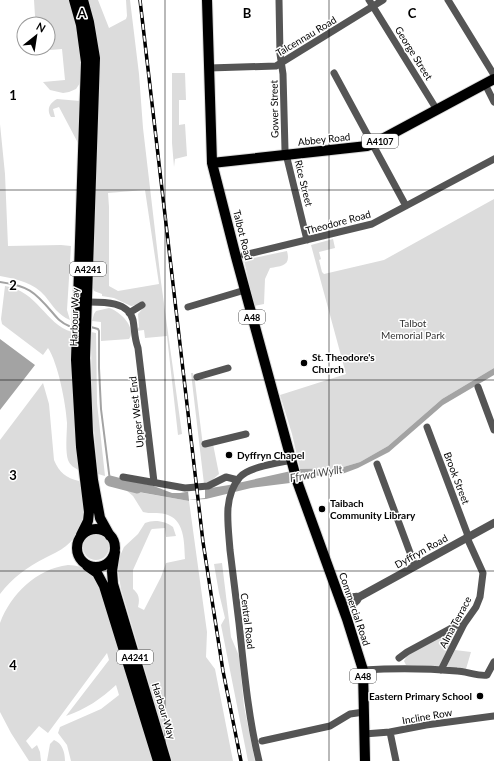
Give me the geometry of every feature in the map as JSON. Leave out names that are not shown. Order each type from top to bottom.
[{"type":"main road","name":"Harbour Way","points":[[74,0],[81,25],[86,62],[76,360],[80,440],[89,512],[88,521],[81,535]]},
{"type":"main road","name":"Harbour Way","points":[[83,0],[89,22],[95,58],[85,358],[88,433],[97,508],[102,522],[110,536]]},
{"type":"main road","name":"Talbot Road","points":[[207,0],[212,163],[294,471]]},
{"type":"main road","name":"Abbey Road","points":[[212,163],[367,146],[494,79]]},
{"type":"main road","name":"Commercial Road","points":[[294,471],[342,604],[363,670],[365,761]]},
{"type":"main road","points":[[81,535],[95,529],[102,530],[110,536]]},
{"type":"main road","name":"A4241","points":[[81,535],[77,542],[77,553],[82,562],[87,566]]},
{"type":"main road","name":"A4241","points":[[110,536],[115,544],[115,552]]},
{"type":"main road","name":"Harbour Way","points":[[115,552],[112,571],[113,584],[166,761]]},
{"type":"main road","points":[[87,566],[95,568],[105,565],[111,560],[115,552]]},
{"type":"main road","name":"Harbour Way","points":[[87,566],[97,573],[104,586],[158,761]]},
{"type":"street","name":"Gower Street","points":[[279,0],[280,54],[282,63],[286,155]]},
{"type":"street","name":"Talcennau Road","points":[[209,68],[271,66],[282,63],[371,3],[383,0]]},
{"type":"street","points":[[448,0],[494,76]]},
{"type":"street","name":"George Street","points":[[371,3],[437,110]]},
{"type":"street","points":[[334,73],[406,206]]},
{"type":"street","points":[[484,84],[494,102]]},
{"type":"street","name":"Rice Street","points":[[286,155],[307,240]]},
{"type":"street","name":"Theodore Road","points":[[244,255],[372,224],[494,160]]},
{"type":"street","points":[[188,307],[245,290]]},
{"type":"street","points":[[87,302],[114,304],[125,309],[129,313],[142,305]]},
{"type":"street","name":"Upper West End","points":[[129,313],[138,348],[154,482]]},
{"type":"street","points":[[197,377],[228,368]]},
{"type":"street","points":[[478,387],[494,430]]},
{"type":"street","name":"Brook Street","points":[[427,428],[468,537]]},
{"type":"street","points":[[205,444],[246,434]]},
{"type":"street","points":[[123,477],[187,488],[211,485],[226,477],[237,482],[244,474],[251,470],[292,460]]},
{"type":"street","points":[[377,464],[415,566]]},
{"type":"street","name":"Central Road","points":[[237,482],[229,500],[228,520],[233,582],[252,734],[259,761]]},
{"type":"street","name":"Dyffryn Road","points":[[342,604],[354,596],[359,597],[494,522]]},
{"type":"street","name":"Alma Terrace","points":[[440,670],[464,624],[474,611],[478,602],[483,576],[482,569],[468,537]]},
{"type":"street","points":[[400,658],[407,652],[444,632],[464,624]]},
{"type":"street","points":[[363,670],[404,668],[467,672],[484,676],[487,675],[494,662]]},
{"type":"street","points":[[262,741],[330,726],[350,714],[364,712]]},
{"type":"street","name":"Incline Row","points":[[364,734],[390,732],[426,725],[494,716]]},
{"type":"street","points":[[390,732],[396,761]]},
{"type":"green space","points":[[34,0],[70,0],[80,37],[82,80],[76,89],[63,93],[50,90],[43,82],[65,80],[62,49],[56,50],[56,16],[35,16]]},
{"type":"green space","points":[[88,0],[98,0],[109,28],[126,19],[126,0],[130,0],[161,282],[182,434],[178,435],[167,336],[145,338],[144,330],[136,331],[139,327],[138,314],[145,306],[142,301],[137,305],[131,306],[114,298],[102,296],[102,294],[94,291],[93,288],[100,63],[94,24]],"holes":[[[145,190],[159,284],[118,291],[109,286],[108,193]]]},
{"type":"green space","points":[[172,73],[185,73],[186,100],[179,100],[179,125],[185,124],[187,156],[175,159],[174,167],[172,143]]},
{"type":"green space","points":[[57,99],[80,101],[78,143],[59,107],[53,109],[55,117],[51,117],[49,111],[50,106],[52,102]]},
{"type":"green space","points":[[0,124],[5,174],[8,246],[71,246],[67,310],[70,320],[59,313],[45,296],[36,288],[19,280],[0,276]]},
{"type":"green space","name":"Talbot Memorial Park","points":[[494,199],[494,368],[442,399],[388,446],[360,462],[340,468],[300,469],[292,434],[280,395],[346,374],[311,245],[333,239],[335,248],[319,252],[321,259],[319,260],[322,272],[324,274],[384,260]]},
{"type":"green space","points":[[287,251],[287,262],[282,266],[270,268],[265,279],[264,304],[254,306],[244,260]]},
{"type":"green space","points":[[5,286],[26,294],[55,322],[72,332],[73,400],[79,470],[72,466],[67,456],[67,423],[65,405],[61,384],[52,355],[48,348],[43,355],[2,324],[1,319]]},
{"type":"green space","points":[[109,308],[126,320],[131,330],[129,339],[101,341],[101,322],[92,321],[96,311]]},
{"type":"green space","points":[[91,332],[96,333],[97,403],[105,476],[98,474],[92,409]]},
{"type":"green space","points":[[191,373],[193,373],[195,382],[203,446],[213,444],[219,474],[210,482],[204,484]]},
{"type":"green space","points":[[43,383],[49,404],[54,460],[58,468],[64,474],[79,481],[83,498],[83,516],[78,532],[66,546],[26,569],[0,594],[0,440]]},
{"type":"green space","points":[[126,490],[189,501],[207,632],[206,657],[215,669],[233,761],[172,761],[121,589],[118,571],[119,558],[124,547],[138,534],[145,523],[160,521],[173,527],[176,536],[166,537],[165,528],[151,530],[133,570],[133,589],[137,593],[139,602],[138,607],[144,610],[161,577],[166,563],[185,559],[184,539],[180,526],[172,517],[160,513],[143,512],[133,496]]},
{"type":"green space","points":[[96,534],[105,538],[109,547],[105,556],[96,560],[87,556],[83,547],[87,538]]},
{"type":"green space","points":[[222,563],[231,637],[239,656],[244,706],[255,761],[248,761],[221,625],[225,618],[214,564]]},
{"type":"green space","points":[[68,565],[87,570],[100,585],[153,761],[71,761],[67,745],[58,733],[60,727],[101,709],[119,695],[116,685],[93,703],[66,716],[109,660],[107,653],[48,733],[39,726],[26,741],[32,749],[37,745],[40,752],[41,761],[29,761],[11,733],[0,712],[0,623],[5,612],[18,593],[35,577],[56,567]]},
{"type":"green space","points":[[457,627],[458,629],[440,667],[406,665],[404,661],[408,654]]},
{"type":"green space","points":[[455,650],[471,652],[466,669],[446,668]]},
{"type":"green space","points":[[54,740],[59,743],[62,748],[65,761],[47,761],[50,744]]},
{"type":"water","points":[[0,339],[35,365],[0,410]]},
{"type":"water","points":[[494,368],[494,375],[443,405],[389,452],[358,468],[342,474],[313,476],[290,483],[251,488],[206,499],[189,501],[122,489],[124,480],[151,485],[172,493],[180,493],[229,485],[300,469],[340,468],[360,462],[388,446],[442,399]]},
{"type":"pier","points":[[205,489],[205,498],[189,500],[188,491]]},
{"type":"waterway","points":[[0,282],[17,285],[35,294],[59,320],[69,326]]},
{"type":"waterway","points":[[91,327],[98,329],[99,331],[101,409],[110,481]]},
{"type":"waterway","name":"Ffrwd Wyllt","points":[[110,481],[137,488]]},
{"type":"railway","points":[[140,0],[203,542],[223,671],[241,761]]},
{"type":"place","name":"St. Theodore's Church","points":[[304,363]]},
{"type":"place","name":"Dyffryn Chapel","points":[[229,455]]},
{"type":"place","name":"Taibach Community Library","points":[[322,509]]},
{"type":"place","name":"Eastern Primary School","points":[[480,696]]}]
